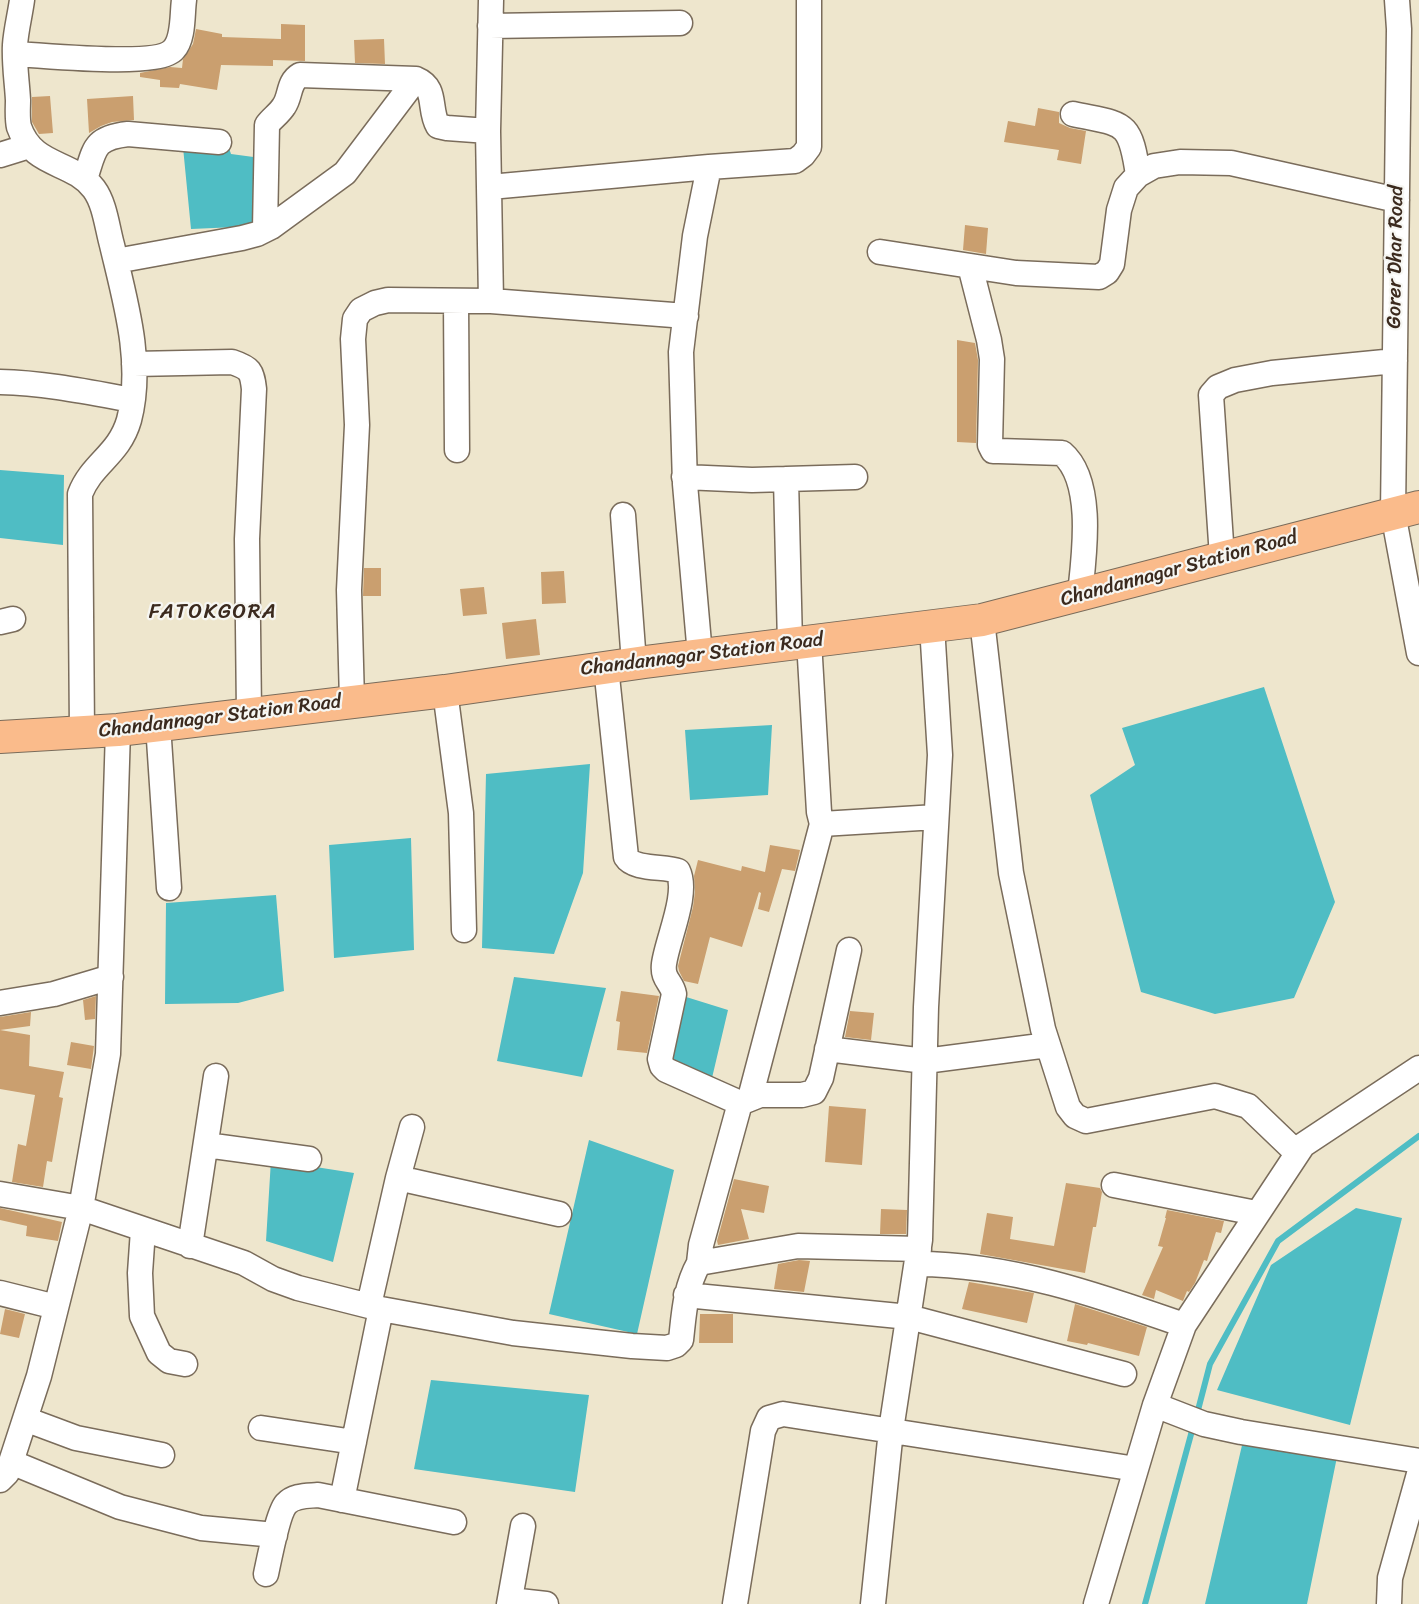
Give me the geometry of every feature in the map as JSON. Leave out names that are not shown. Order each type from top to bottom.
[{"type":"main road","name":"Chandannagar Station Road","points":[[0,737],[118,730],[445,691],[620,665],[982,620],[1407,510]]},
{"type":"street","points":[[22,0],[16,54],[19,125],[28,146],[39,155],[85,180],[95,190],[103,208],[128,314],[134,364],[129,419],[122,439],[85,480],[80,494],[82,732]]},
{"type":"street","points":[[16,54],[118,59],[165,56],[175,49],[180,38],[184,0]]},
{"type":"street","points":[[490,301],[488,131],[491,0]]},
{"type":"street","points":[[490,187],[795,161],[809,147],[809,0]]},
{"type":"street","name":"Gorer Dhar Road","points":[[1397,0],[1400,29],[1395,361],[1419,653]]},
{"type":"street","points":[[490,26],[680,23]]},
{"type":"street","points":[[266,230],[265,136],[267,125],[286,104],[295,79],[300,75],[416,79],[425,83],[430,92],[438,126],[488,131]]},
{"type":"street","points":[[116,261],[242,238],[266,230],[345,173],[416,79]]},
{"type":"street","points":[[1073,114],[1119,124],[1128,133],[1133,143],[1138,175]]},
{"type":"street","points":[[85,180],[98,144],[103,139],[128,134],[219,142]]},
{"type":"street","points":[[0,155],[28,146]]},
{"type":"street","points":[[880,252],[1016,273],[1099,277],[1107,272],[1112,264],[1119,210],[1126,188],[1138,175],[1154,166],[1180,162],[1231,164],[1397,200]]},
{"type":"street","points":[[700,655],[684,477],[681,352],[695,236],[709,167]]},
{"type":"street","points":[[970,266],[992,358],[990,446],[993,451],[1062,453],[1070,459],[1082,493],[1084,513],[1085,546],[1080,594]]},
{"type":"street","points":[[352,702],[349,590],[357,425],[353,339],[355,319],[361,310],[388,300],[490,301],[686,316]]},
{"type":"street","points":[[456,301],[457,450]]},
{"type":"street","points":[[1222,557],[1211,395],[1218,387],[1235,380],[1272,373],[1395,361]]},
{"type":"street","points":[[134,364],[232,362],[245,366],[252,374],[254,389],[247,539],[249,714]]},
{"type":"street","points":[[0,382],[63,387],[132,400]]},
{"type":"street","points":[[684,477],[752,480],[855,477]]},
{"type":"street","points":[[0,1194],[81,1208],[244,1263],[273,1279],[298,1288],[375,1307],[513,1333],[632,1346],[667,1348],[676,1345],[681,1340],[686,1295],[692,1274],[699,1263],[701,1245],[745,1101],[822,824],[799,643],[786,479]]},
{"type":"street","points":[[623,515],[620,665],[626,857],[629,862],[637,865],[678,871],[681,877],[679,905],[664,965],[665,979],[673,988],[674,994],[660,1059],[662,1066],[666,1070],[745,1101],[760,1095],[802,1095],[814,1092],[822,1078],[849,950]]},
{"type":"street","points":[[982,620],[1011,873],[1043,1029],[1068,1107],[1075,1116],[1086,1121],[1215,1096],[1248,1106],[1297,1153]]},
{"type":"street","points":[[873,1604],[891,1430],[918,1257],[940,755],[932,626]]},
{"type":"street","points":[[445,691],[461,813],[464,930]]},
{"type":"street","points":[[158,725],[169,888]]},
{"type":"street","points":[[118,730],[108,1054],[81,1208],[25,1419],[6,1471],[120,1507],[201,1528],[274,1535]]},
{"type":"street","points":[[822,824],[936,817]]},
{"type":"street","points":[[0,1003],[54,994],[111,977]]},
{"type":"street","points":[[827,1049],[925,1061],[1048,1045]]},
{"type":"street","points":[[1096,1604],[1155,1405],[1184,1325],[1303,1145],[1419,1068]]},
{"type":"street","points":[[190,1246],[216,1076]]},
{"type":"street","points":[[342,1500],[354,1442],[398,1178],[412,1127]]},
{"type":"street","points":[[206,1145],[309,1159]]},
{"type":"street","points":[[398,1178],[559,1214]]},
{"type":"street","points":[[1114,1185],[1256,1213]]},
{"type":"street","points":[[143,1230],[140,1272],[142,1316],[159,1353],[169,1361],[185,1364]]},
{"type":"street","points":[[699,1263],[798,1246],[824,1245],[918,1257],[1062,1285],[1184,1325]]},
{"type":"street","points":[[0,1293],[56,1307]]},
{"type":"street","points":[[686,1295],[909,1317],[1124,1374]]},
{"type":"street","points":[[1155,1405],[1193,1420],[1241,1432],[1419,1461]]},
{"type":"street","points":[[735,1604],[763,1431],[769,1418],[783,1413],[1136,1469]]},
{"type":"street","points":[[25,1419],[76,1438],[162,1455]]},
{"type":"street","points":[[261,1428],[354,1442]]},
{"type":"street","points":[[1389,1604],[1390,1578],[1419,1474]]},
{"type":"street","points":[[266,1574],[274,1535],[285,1505],[298,1497],[318,1495],[454,1521]]},
{"type":"street","points":[[523,1526],[510,1602],[546,1604]]},
{"type":"water","points":[[225,136],[231,154],[261,158],[260,226],[191,229],[182,137]]},
{"type":"water","points":[[0,470],[64,475],[63,545],[0,538]]},
{"type":"water","points":[[1264,687],[1335,902],[1294,998],[1215,1014],[1141,992],[1090,795],[1135,765],[1122,728]]},
{"type":"water","points":[[772,725],[768,795],[690,800],[685,730]]},
{"type":"water","points":[[590,764],[583,873],[554,954],[482,948],[486,774]]},
{"type":"water","points":[[411,838],[414,950],[334,958],[329,845]]},
{"type":"water","points":[[276,895],[284,991],[238,1003],[165,1004],[166,903]]},
{"type":"water","points":[[514,977],[606,988],[582,1077],[497,1061]]},
{"type":"water","points":[[683,996],[728,1010],[712,1078],[665,1060]]},
{"type":"water","points":[[589,1140],[674,1170],[637,1334],[549,1314]]},
{"type":"water","points":[[271,1160],[354,1173],[333,1262],[266,1241]]},
{"type":"water","points":[[1356,1208],[1402,1218],[1350,1425],[1217,1390],[1271,1265]]},
{"type":"water","points":[[431,1380],[589,1395],[575,1492],[414,1469]]},
{"type":"water","points":[[1243,1441],[1337,1457],[1307,1604],[1205,1604]]},
{"type":"building","points":[[281,24],[305,25],[305,61],[273,60],[273,66],[221,65],[217,90],[180,84],[179,88],[160,87],[160,80],[140,77],[140,73],[170,67],[182,68],[183,59],[193,44],[196,29],[222,34],[222,37],[281,39]]},
{"type":"building","points":[[384,39],[385,64],[355,63],[354,40]]},
{"type":"building","points":[[50,96],[53,133],[39,134],[32,122],[32,97]]},
{"type":"building","points":[[133,96],[134,120],[112,122],[89,133],[87,99]]},
{"type":"building","points":[[1038,108],[1059,112],[1059,123],[1086,131],[1081,164],[1057,160],[1059,150],[1004,142],[1008,121],[1035,126]]},
{"type":"building","points":[[965,225],[988,228],[986,254],[963,250]]},
{"type":"building","points":[[957,340],[975,343],[978,360],[976,443],[957,442]]},
{"type":"building","points":[[364,568],[381,568],[381,596],[363,596]]},
{"type":"building","points":[[564,571],[566,603],[542,604],[541,572]]},
{"type":"building","points":[[484,587],[487,614],[463,616],[460,589]]},
{"type":"building","points":[[536,619],[540,655],[506,659],[502,623]]},
{"type":"building","points":[[770,845],[800,850],[795,871],[782,869],[769,912],[758,909],[761,893],[759,892],[742,947],[710,937],[698,984],[684,981],[678,966],[693,907],[694,876],[698,860],[741,871],[742,866],[765,872]]},
{"type":"building","points":[[621,991],[659,996],[647,1053],[617,1050],[620,1022],[616,1021]]},
{"type":"building","points":[[96,996],[95,1019],[85,1020],[83,1000]]},
{"type":"building","points":[[850,1011],[874,1013],[871,1040],[845,1037]]},
{"type":"building","points":[[31,1012],[30,1026],[0,1030],[0,1017]]},
{"type":"building","points":[[0,1030],[30,1035],[29,1066],[64,1072],[59,1097],[63,1098],[52,1162],[47,1161],[43,1187],[12,1182],[18,1144],[26,1146],[35,1095],[0,1089]]},
{"type":"building","points":[[71,1042],[94,1046],[91,1069],[67,1065]]},
{"type":"building","points":[[829,1106],[866,1109],[862,1165],[825,1162]]},
{"type":"building","points":[[734,1179],[769,1186],[764,1213],[741,1209],[749,1239],[718,1245],[717,1241]]},
{"type":"building","points":[[1066,1183],[1100,1188],[1102,1192],[1085,1273],[980,1254],[987,1213],[1013,1217],[1010,1239],[1054,1246]]},
{"type":"building","points":[[0,1208],[62,1222],[58,1241],[26,1236],[27,1226],[0,1220]]},
{"type":"building","points":[[881,1209],[907,1210],[906,1234],[880,1234]]},
{"type":"building","points":[[1167,1210],[1224,1221],[1221,1233],[1216,1232],[1207,1261],[1204,1260],[1195,1283],[1189,1292],[1187,1291],[1183,1301],[1156,1290],[1154,1299],[1142,1295],[1163,1247],[1158,1246]]},
{"type":"building","points":[[799,1260],[810,1261],[804,1292],[774,1289],[778,1264]]},
{"type":"building","points":[[969,1282],[1034,1293],[1027,1323],[962,1309]]},
{"type":"building","points":[[1075,1304],[1147,1327],[1139,1356],[1088,1343],[1087,1345],[1067,1341]]},
{"type":"building","points":[[5,1309],[25,1314],[19,1338],[0,1334]]},
{"type":"building","points":[[700,1314],[733,1314],[733,1343],[699,1343]]},
{"type":"waterway","points":[[1197,1414],[1210,1364],[1278,1241],[1419,1136]]},
{"type":"waterway","points":[[1145,1604],[1193,1427]]},
{"type":"district","name":"FATOKGORA","points":[[213,613]]}]
